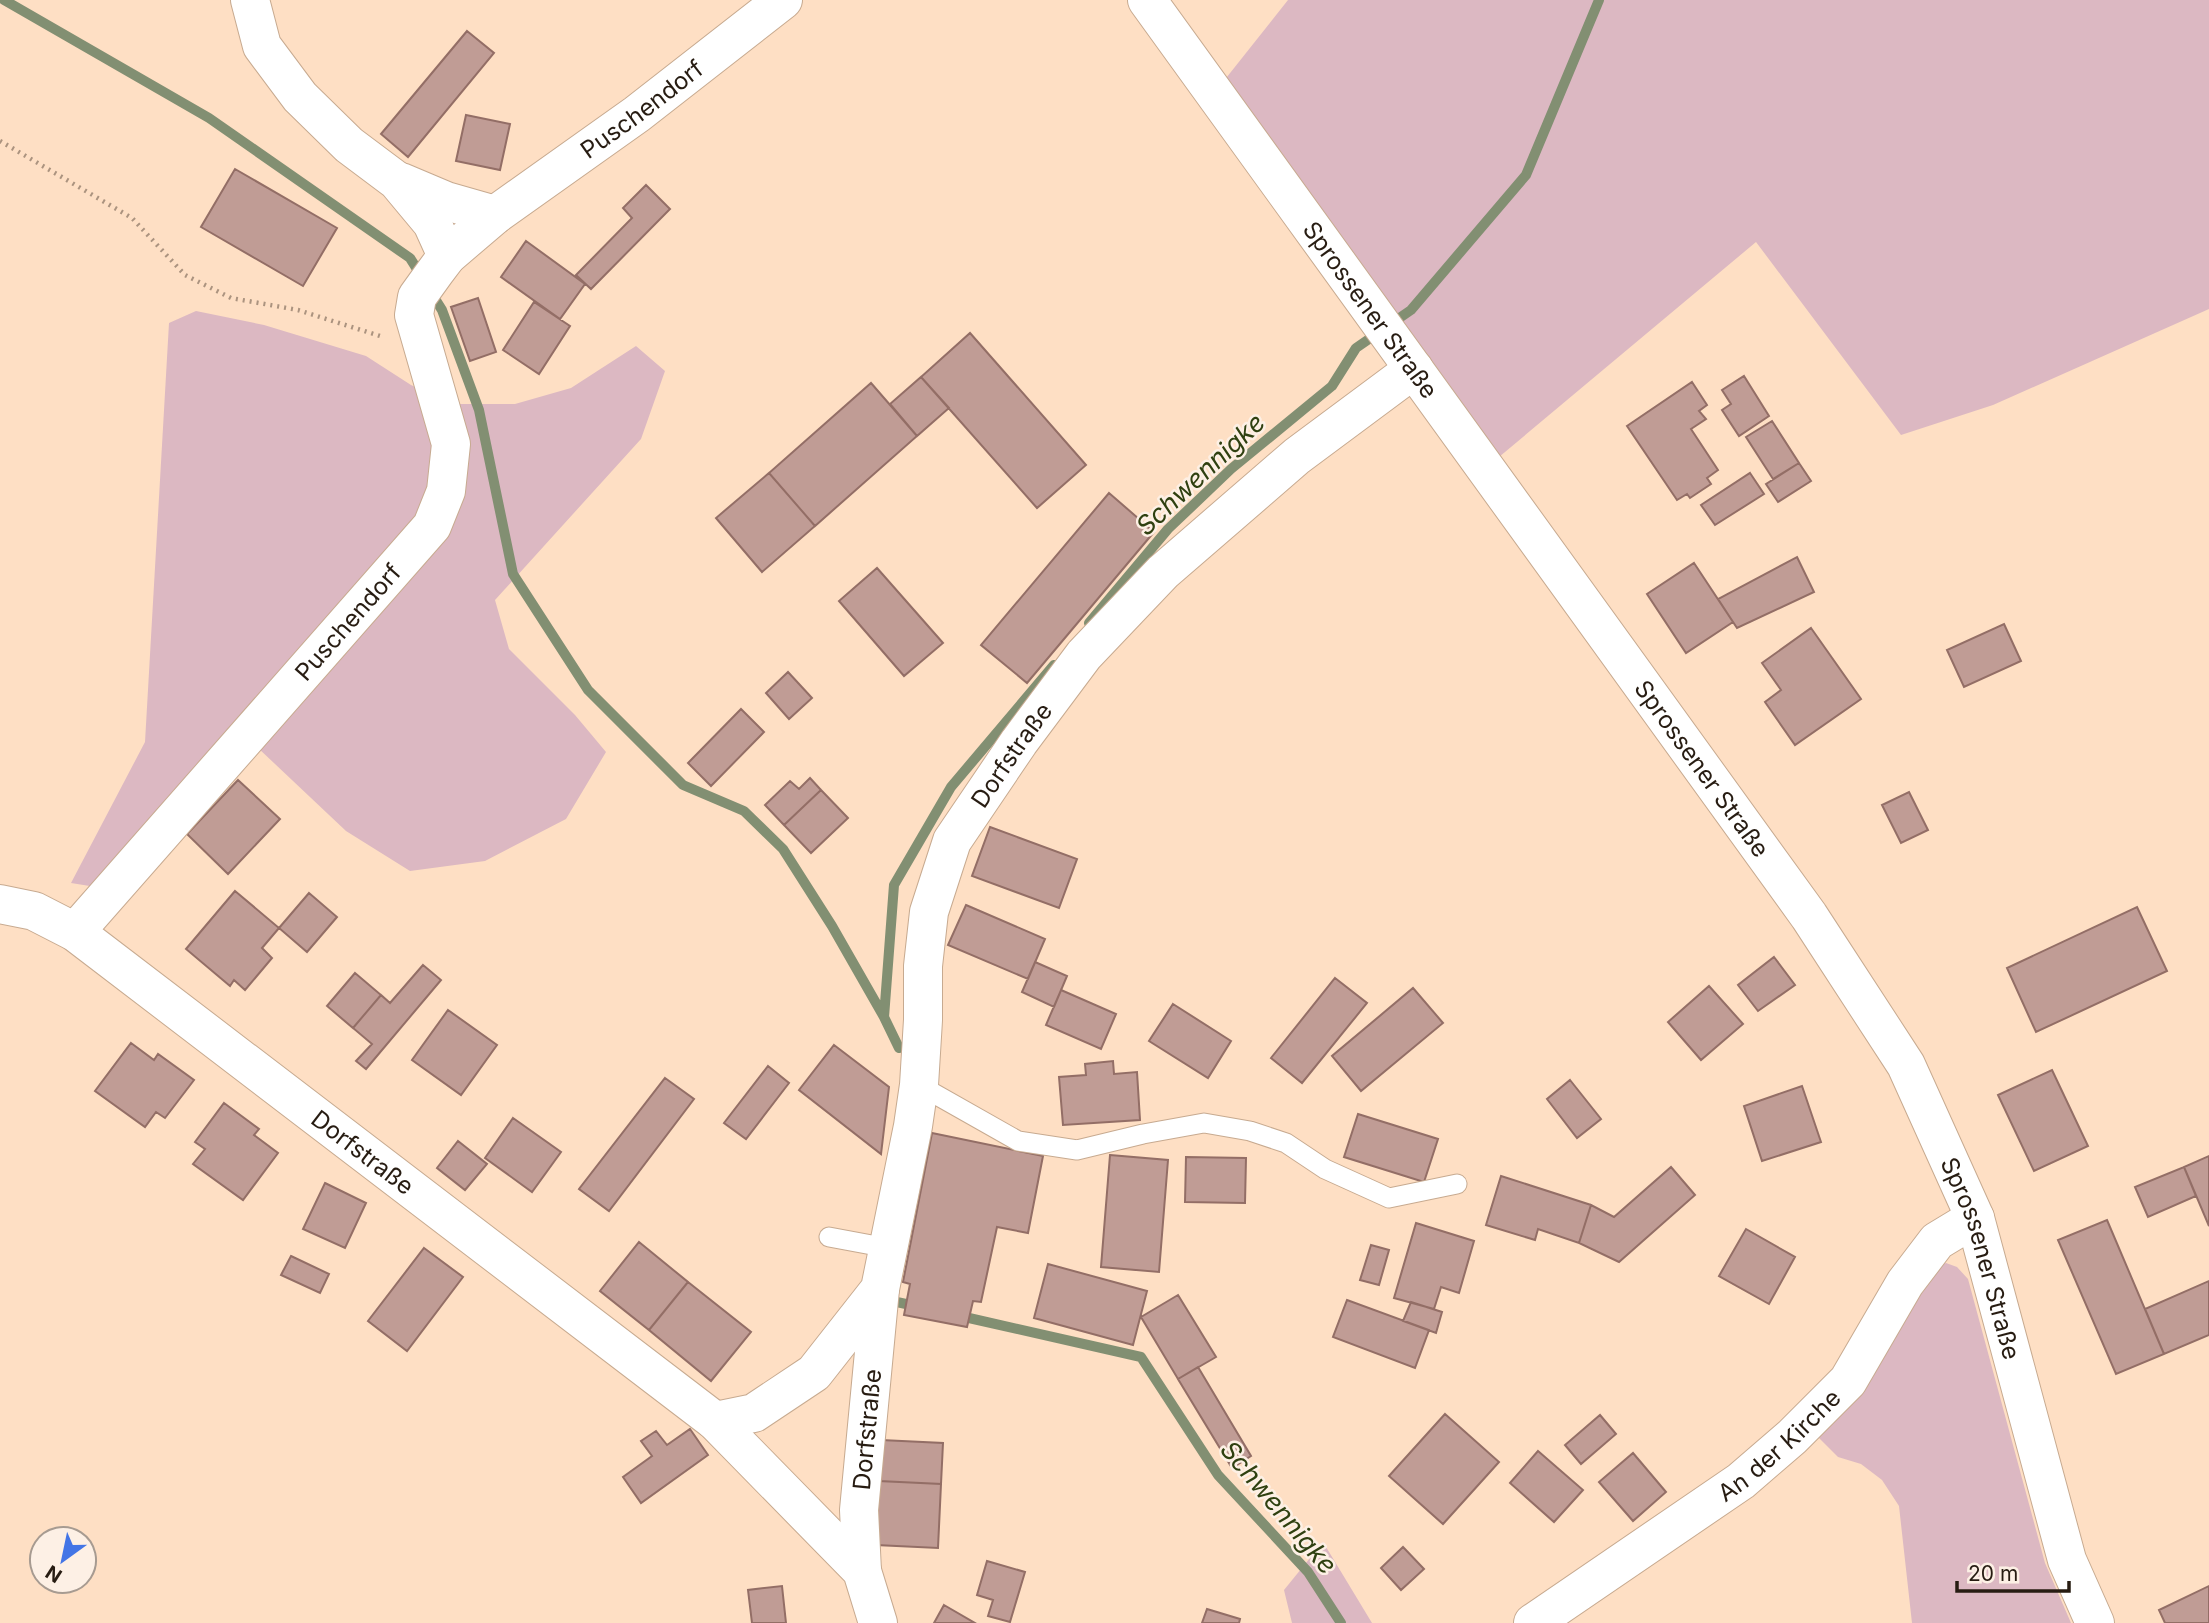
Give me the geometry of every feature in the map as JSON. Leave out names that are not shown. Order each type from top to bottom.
[{"type":"street","name":"Puschendorf","points":[[250,0],[262,46],[300,97],[349,145],[397,181],[432,223],[433,275]]},
{"type":"street","name":"Puschendorf","points":[[75,932],[432,526],[446,491],[451,444],[414,315],[433,275],[495,215],[637,114],[783,0]]},
{"type":"street","name":"Sprossener Straße","points":[[1147,0],[1809,916],[1906,1065],[1975,1218],[2067,1560],[2095,1623]]},
{"type":"street","name":"Puschendorf","points":[[397,181],[446,201],[495,215]]},
{"type":"street","name":"Dorfstraße","points":[[878,1623],[862,1571],[859,1510],[880,1289],[919,1085],[923,966],[929,912],[952,841],[1018,742],[1084,655],[1163,572],[1297,456],[1405,357]]},
{"type":"street","name":"Dorfstraße","points":[[0,904],[34,911],[75,932],[715,1421],[862,1571]]},
{"type":"street","name":"An der Kirche","points":[[1533,1623],[1741,1481],[1792,1437],[1848,1381],[1905,1283],[1937,1241],[1975,1218]]},
{"type":"street","name":"Dorfstraße","points":[[715,1421],[754,1413],[814,1373],[880,1289]]},
{"type":"lane","points":[[919,1085],[1018,1141],[1077,1150],[1204,1123],[1250,1131],[1286,1143],[1325,1169],[1389,1198],[1457,1184]]},
{"type":"lane","points":[[829,1237],[888,1248]]},
{"type":"path","points":[[0,141],[132,218],[185,275],[231,298],[298,310],[423,350]]},
{"type":"shaded area","points":[[1288,0],[2209,0],[2209,309],[1993,405],[1901,435],[1756,242],[1487,467],[1215,92]]},
{"type":"shaded area","points":[[196,311],[264,325],[366,356],[411,385],[451,404],[515,404],[571,388],[636,346],[665,371],[641,439],[495,600],[509,649],[575,715],[606,752],[566,819],[485,861],[410,871],[346,831],[257,747],[96,887],[71,883],[145,742],[169,323]]},
{"type":"shaded area","points":[[1946,1263],[1957,1267],[1968,1279],[2045,1563],[2071,1623],[1912,1623],[1899,1506],[1882,1480],[1861,1464],[1838,1457],[1813,1432],[1931,1269]]},
{"type":"shaded area","points":[[1323,1542],[1372,1623],[1292,1623],[1284,1590]]},
{"type":"building","points":[[467,31],[494,53],[408,157],[381,134]]},
{"type":"building","points":[[466,115],[510,124],[500,170],[456,161]]},
{"type":"building","points":[[235,169],[337,228],[303,286],[201,227]]},
{"type":"building","points":[[646,185],[670,209],[591,289],[576,275],[632,218],[623,208]]},
{"type":"building","points":[[526,241],[585,284],[560,319],[501,277]]},
{"type":"building","points":[[478,298],[496,352],[470,361],[451,307]]},
{"type":"building","points":[[534,302],[570,326],[539,374],[503,350]]},
{"type":"building","points":[[970,333],[1086,465],[1037,508],[921,377]]},
{"type":"building","points":[[1744,376],[1769,416],[1739,436],[1722,410],[1731,404],[1722,390]]},
{"type":"building","points":[[921,377],[949,408],[917,436],[890,404]]},
{"type":"building","points":[[1692,382],[1707,405],[1699,411],[1706,419],[1691,429],[1718,470],[1707,478],[1711,484],[1690,498],[1687,494],[1677,500],[1627,426]]},
{"type":"building","points":[[871,383],[917,436],[815,526],[769,473]]},
{"type":"building","points":[[1772,421],[1799,463],[1773,479],[1746,437]]},
{"type":"building","points":[[1799,463],[1811,481],[1778,502],[1766,484]]},
{"type":"building","points":[[769,473],[815,526],[762,572],[716,518]]},
{"type":"building","points":[[1750,473],[1764,494],[1715,525],[1701,505]]},
{"type":"building","points":[[1109,493],[1154,532],[1027,683],[981,645]]},
{"type":"building","points":[[1797,557],[1814,592],[1737,628],[1718,599]]},
{"type":"building","points":[[1694,563],[1733,622],[1686,653],[1647,594]]},
{"type":"building","points":[[877,568],[943,643],[904,676],[839,601]]},
{"type":"building","points":[[2004,624],[2021,661],[1964,687],[1947,650]]},
{"type":"building","points":[[1811,628],[1861,699],[1795,745],[1765,702],[1781,690],[1762,663]]},
{"type":"building","points":[[788,672],[812,698],[789,719],[766,693]]},
{"type":"building","points":[[741,709],[764,732],[711,786],[688,763]]},
{"type":"building","points":[[810,778],[821,790],[784,825],[765,805],[790,781],[799,789]]},
{"type":"building","points":[[238,780],[280,819],[228,874],[187,834]]},
{"type":"building","points":[[821,790],[848,818],[811,853],[784,825]]},
{"type":"building","points":[[1909,792],[1928,830],[1901,843],[1882,805]]},
{"type":"building","points":[[990,827],[1077,859],[1059,908],[972,876]]},
{"type":"building","points":[[235,891],[279,928],[262,948],[272,958],[245,990],[234,980],[230,986],[186,949]]},
{"type":"building","points":[[309,893],[337,917],[307,952],[279,928]]},
{"type":"building","points":[[966,905],[1045,939],[1028,979],[948,945]]},
{"type":"building","points":[[2137,907],[2167,971],[2036,1032],[2007,968]]},
{"type":"building","points":[[1774,957],[1795,985],[1758,1011],[1738,985]]},
{"type":"building","points":[[1035,962],[1067,976],[1054,1007],[1022,992]]},
{"type":"building","points":[[423,965],[441,980],[366,1069],[356,1061],[372,1044],[353,1028],[381,995],[390,1003]]},
{"type":"building","points":[[355,973],[381,995],[353,1028],[327,1006]]},
{"type":"building","points":[[1335,978],[1367,1003],[1302,1083],[1271,1058]]},
{"type":"building","points":[[1709,986],[1743,1024],[1701,1060],[1668,1022]]},
{"type":"building","points":[[1413,988],[1443,1023],[1361,1091],[1332,1056]]},
{"type":"building","points":[[1061,990],[1116,1014],[1101,1049],[1046,1025]]},
{"type":"building","points":[[1173,1004],[1231,1041],[1208,1078],[1149,1041]]},
{"type":"building","points":[[448,1010],[497,1045],[461,1095],[412,1060]]},
{"type":"building","points":[[131,1043],[154,1060],[158,1054],[194,1080],[165,1118],[156,1112],[145,1127],[95,1091]]},
{"type":"building","points":[[834,1045],[889,1087],[881,1154],[799,1090]]},
{"type":"building","points":[[1113,1061],[1114,1074],[1137,1072],[1140,1120],[1063,1125],[1059,1077],[1086,1075],[1085,1064]]},
{"type":"building","points":[[768,1066],[789,1083],[746,1139],[724,1123]]},
{"type":"building","points":[[2052,1070],[2088,1146],[2034,1171],[1998,1095]]},
{"type":"building","points":[[665,1078],[694,1099],[609,1211],[579,1189]]},
{"type":"building","points":[[1570,1080],[1601,1119],[1577,1138],[1547,1099]]},
{"type":"building","points":[[1802,1086],[1821,1142],[1762,1161],[1744,1106]]},
{"type":"building","points":[[224,1103],[259,1129],[254,1135],[278,1153],[243,1200],[193,1164],[205,1149],[195,1142]]},
{"type":"building","points":[[1358,1114],[1438,1139],[1424,1182],[1344,1157]]},
{"type":"building","points":[[513,1118],[561,1152],[532,1192],[485,1158]]},
{"type":"building","points":[[932,1133],[1043,1156],[1028,1233],[997,1227],[981,1302],[973,1301],[967,1327],[904,1315],[910,1284],[903,1282]]},
{"type":"building","points":[[458,1141],[487,1164],[465,1190],[437,1168]]},
{"type":"building","points":[[1110,1155],[1168,1160],[1159,1272],[1101,1267]]},
{"type":"building","points":[[2209,1156],[2209,1226],[2184,1167]]},
{"type":"building","points":[[1186,1157],[1246,1158],[1245,1203],[1185,1202]]},
{"type":"building","points":[[1671,1167],[1695,1195],[1619,1262],[1579,1243],[1591,1205],[1614,1217]]},
{"type":"building","points":[[2184,1167],[2196,1196],[2148,1217],[2135,1187]]},
{"type":"building","points":[[1501,1176],[1591,1205],[1579,1243],[1538,1229],[1535,1240],[1486,1225]]},
{"type":"building","points":[[325,1183],[366,1203],[345,1248],[303,1229]]},
{"type":"building","points":[[2107,1220],[2164,1354],[2116,1374],[2058,1240]]},
{"type":"building","points":[[1416,1223],[1474,1241],[1459,1293],[1441,1287],[1434,1309],[1394,1298]]},
{"type":"building","points":[[1746,1229],[1795,1257],[1769,1304],[1719,1276]]},
{"type":"building","points":[[639,1242],[688,1282],[649,1330],[600,1291]]},
{"type":"building","points":[[1371,1245],[1389,1250],[1379,1285],[1360,1280]]},
{"type":"building","points":[[424,1248],[463,1277],[407,1351],[368,1321]]},
{"type":"building","points":[[291,1256],[329,1274],[320,1293],[281,1275]]},
{"type":"building","points":[[1048,1264],[1147,1291],[1133,1345],[1034,1318]]},
{"type":"building","points":[[2209,1281],[2209,1335],[2164,1354],[2145,1309]]},
{"type":"building","points":[[688,1282],[751,1332],[711,1381],[649,1330]]},
{"type":"building","points":[[1178,1295],[1216,1357],[1178,1379],[1141,1317]]},
{"type":"building","points":[[1347,1300],[1429,1330],[1415,1368],[1333,1337]]},
{"type":"building","points":[[1411,1302],[1442,1312],[1436,1333],[1403,1321]]},
{"type":"building","points":[[1198,1367],[1251,1456],[1232,1468],[1178,1379]]},
{"type":"building","points":[[1445,1414],[1499,1462],[1443,1524],[1389,1476]]},
{"type":"building","points":[[1600,1415],[1616,1434],[1581,1464],[1565,1445]]},
{"type":"building","points":[[690,1429],[708,1455],[641,1503],[623,1477],[652,1456],[641,1441],[656,1431],[667,1445]]},
{"type":"building","points":[[881,1440],[943,1443],[941,1484],[879,1481]]},
{"type":"building","points":[[1538,1451],[1583,1490],[1554,1522],[1510,1483]]},
{"type":"building","points":[[1633,1453],[1666,1492],[1633,1521],[1599,1482]]},
{"type":"building","points":[[879,1481],[941,1484],[938,1548],[876,1545]]},
{"type":"building","points":[[1403,1547],[1424,1569],[1401,1590],[1381,1568]]},
{"type":"building","points":[[987,1561],[1025,1572],[1010,1622],[988,1616],[993,1600],[977,1595]]},
{"type":"building","points":[[782,1586],[786,1623],[752,1623],[748,1590]]},
{"type":"building","points":[[2209,1586],[2209,1623],[2165,1623],[2159,1610]]},
{"type":"building","points":[[944,1605],[975,1623],[934,1623]]},
{"type":"building","points":[[1207,1609],[1240,1619],[1239,1623],[1202,1623]]},
{"type":"waterway","points":[[4,0],[209,118],[410,258],[422,277]]},
{"type":"waterway","name":"Schwennigke","points":[[1089,623],[1168,529],[1231,469],[1332,386],[1356,348],[1411,310],[1526,175],[1599,0]]},
{"type":"waterway","points":[[430,291],[442,310],[479,410],[513,574],[588,690],[683,785],[744,811],[783,849],[832,926],[884,1017]]},
{"type":"waterway","name":"Schwennigke","points":[[899,1048],[884,1017],[894,885],[951,787],[1054,665]]},
{"type":"waterway","name":"Schwennigke","points":[[894,1295],[892,1301],[906,1304]]},
{"type":"waterway","name":"Schwennigke","points":[[969,1318],[1141,1357],[1218,1475],[1308,1572],[1341,1623]]}]
